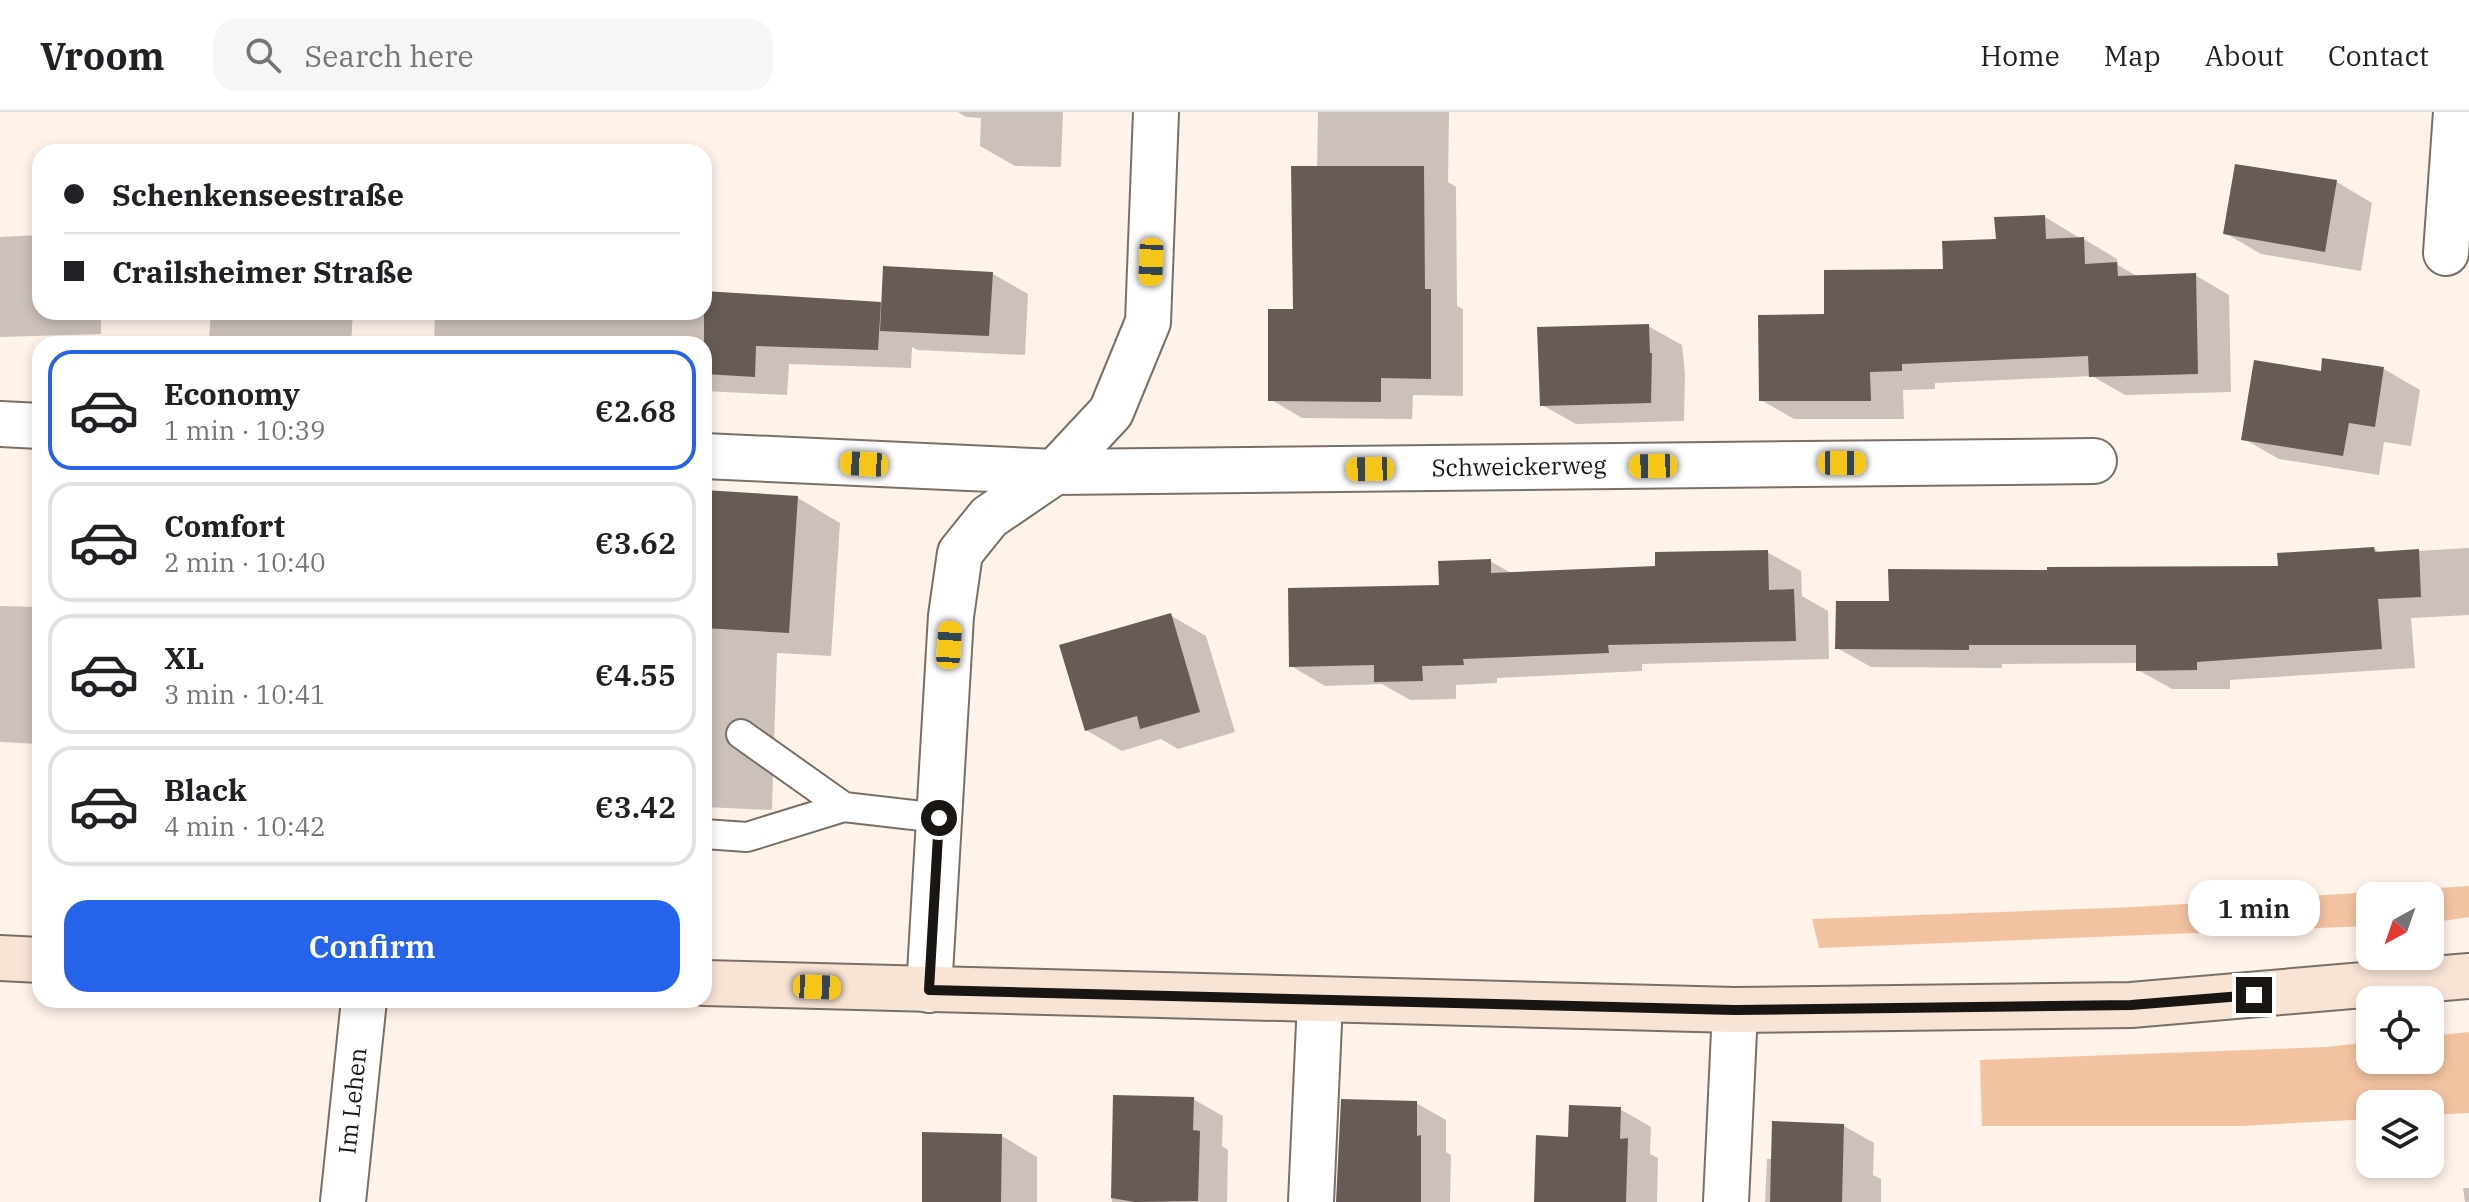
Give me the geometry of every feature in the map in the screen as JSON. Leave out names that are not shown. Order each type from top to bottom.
[{"type":"main road","points":[[0,958],[32,960]]},
{"type":"main road","points":[[712,983],[1735,1010],[2131,1005],[2469,976]]},
{"type":"street","points":[[929,990],[951,616],[960,553],[989,517],[1055,472],[1111,412],[1148,322],[1156,112]]},
{"type":"street","points":[[2446,253],[2456,112]]},
{"type":"street","points":[[0,424],[32,426]]},
{"type":"street","name":"Schweickerweg","points":[[712,456],[1055,472],[2094,461]]},
{"type":"street","points":[[1311,1202],[1320,1001]]},
{"type":"street","name":"Im Lehen","points":[[343,1202],[363,1008]]},
{"type":"street","points":[[1726,1202],[1735,1010]]},
{"type":"lane","points":[[741,734],[844,807]]},
{"type":"lane","points":[[712,835],[747,837],[844,807],[939,818]]},
{"type":"shaded area","points":[[2469,886],[2469,917],[2444,921],[2444,888]]},
{"type":"shaded area","points":[[2356,893],[2356,927],[1819,948],[1812,919],[2136,907]]},
{"type":"shaded area","points":[[2469,1032],[2469,1113],[2444,1114],[2444,1090],[2356,1090],[2356,1120],[2242,1126],[1982,1126],[1980,1060],[2356,1044],[2356,1074],[2444,1074],[2444,1035]]},
{"type":"building","points":[[2235,164],[2337,180],[2325,252],[2223,234]]},
{"type":"building","points":[[1291,166],[1424,166],[1425,289],[1431,289],[1431,379],[1381,378],[1381,402],[1268,401],[1268,309],[1293,309]]},
{"type":"building","points":[[2045,215],[2046,239],[2084,237],[2085,264],[2117,262],[2118,276],[2196,273],[2198,374],[2089,377],[2088,356],[1902,364],[1902,371],[1870,372],[1871,401],[1759,401],[1758,315],[1824,314],[1824,270],[1943,269],[1942,241],[1996,239],[1994,217]]},
{"type":"building","points":[[883,266],[993,272],[989,336],[880,331]]},
{"type":"building","points":[[712,291],[881,302],[878,350],[756,346],[755,377],[712,374],[712,336],[704,336],[704,320],[712,320]]},
{"type":"building","points":[[1649,324],[1651,403],[1540,406],[1537,327]]},
{"type":"building","points":[[2322,358],[2384,367],[2375,427],[2349,423],[2343,456],[2241,440],[2254,360],[2321,371]]},
{"type":"building","points":[[712,491],[798,496],[789,633],[712,628]]},
{"type":"building","points":[[2374,547],[2375,552],[2419,549],[2421,597],[2378,599],[2382,649],[2197,662],[2197,670],[2136,671],[2136,645],[1969,645],[1969,650],[1835,649],[1836,601],[1889,601],[1888,569],[2278,566],[2277,553]]},
{"type":"building","points":[[1768,550],[1769,590],[1794,589],[1796,641],[1608,645],[1609,653],[1463,659],[1464,665],[1422,666],[1423,681],[1374,682],[1374,665],[1289,667],[1288,588],[1439,585],[1438,561],[1491,559],[1491,573],[1655,566],[1655,552]]},
{"type":"building","points":[[1171,613],[1200,712],[1140,729],[1137,716],[1085,731],[1059,645]]},
{"type":"building","points":[[1113,1095],[1194,1097],[1193,1130],[1200,1131],[1198,1201],[1135,1202],[1111,1198]]},
{"type":"building","points":[[1341,1099],[1417,1101],[1417,1136],[1421,1135],[1421,1202],[1336,1202]]},
{"type":"building","points":[[1569,1105],[1621,1107],[1620,1139],[1628,1138],[1626,1202],[1534,1202],[1536,1135],[1568,1137]]},
{"type":"building","points":[[1772,1121],[1844,1124],[1842,1202],[1770,1202]]},
{"type":"building","points":[[922,1132],[1002,1134],[1001,1202],[922,1202]]},
{"type":"route","points":[[939,818],[929,990],[1735,1010],[2131,1005],[2254,995]]}]
